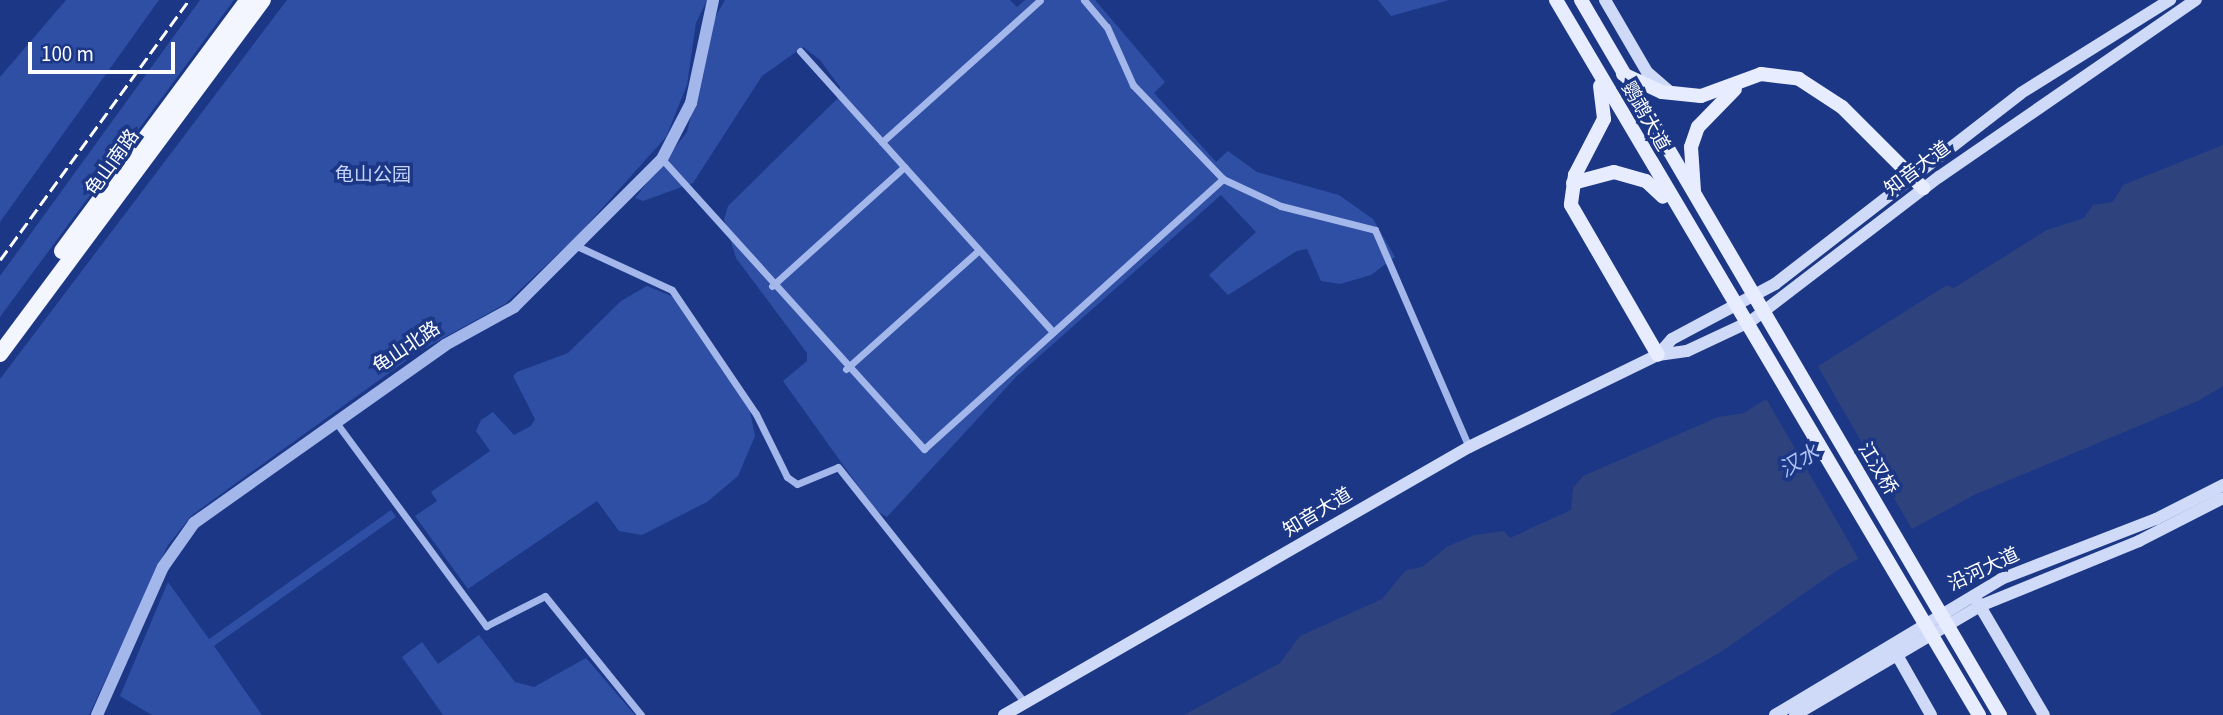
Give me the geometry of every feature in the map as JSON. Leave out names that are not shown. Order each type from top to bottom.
[{"type":"highway","name":"龟山南路","points":[[0,340],[248,0]]},
{"type":"highway","name":"龟山南路","points":[[0,354],[263,0]]},
{"type":"main road","name":"鹦鹉大道","points":[[1556,0],[1702,253]]},
{"type":"main road","points":[[1605,0],[1647,72],[1677,95]]},
{"type":"main road","name":"知音大道","points":[[1658,355],[1672,339],[1775,285],[2021,93],[2170,0]]},
{"type":"main road","name":"知音大道","points":[[1004,715],[1469,447],[1658,355],[1687,351],[1766,311],[1923,188],[2196,0]]},
{"type":"main road","name":"鹦鹉大道","points":[[1584,5],[1720,243]]},
{"type":"main road","points":[[1596,71],[1604,119],[1573,184],[1576,216],[1658,355]]},
{"type":"main road","points":[[1623,74],[1677,95],[1701,96],[1761,74],[1815,86],[1923,188]]},
{"type":"main road","points":[[1696,201],[1691,147],[1699,127],[1724,95],[1761,74]]},
{"type":"main road","points":[[1573,184],[1594,173],[1633,177],[1678,213]]},
{"type":"main road","name":"江汉桥","points":[[1720,243],[2000,715]]},
{"type":"main road","name":"江汉桥","points":[[1702,253],[1979,715]]},
{"type":"main road","name":"沿河大道","points":[[1774,715],[1890,642],[1973,594],[2223,485]]},
{"type":"main road","name":"沿河大道","points":[[1796,715],[1980,606],[2139,541],[2223,498]]},
{"type":"main road","points":[[1973,594],[2044,715]]},
{"type":"main road","points":[[1890,642],[1931,715]]},
{"type":"street","name":"龟山北路","points":[[97,715],[163,567],[189,529],[335,420],[445,345],[514,307],[579,247],[662,159],[691,103],[713,0]]},
{"type":"street","points":[[882,142],[1040,0]]},
{"type":"street","points":[[1084,0],[1107,27],[1133,85],[1223,179],[1281,206],[1375,230],[1469,447]]},
{"type":"street","points":[[800,51],[1053,332]]},
{"type":"street","points":[[662,159],[846,369],[923,449],[1223,179]]},
{"type":"street","points":[[772,286],[904,167]]},
{"type":"street","points":[[579,247],[672,290],[756,414],[787,477],[797,484],[838,467],[1024,702]]},
{"type":"street","points":[[846,369],[979,250]]},
{"type":"street","points":[[335,420],[486,626],[545,596],[641,715]]},
{"type":"green space","points":[[66,0],[159,0],[0,222],[0,77]]},
{"type":"green space","points":[[200,0],[234,0],[0,317],[0,276]]},
{"type":"green space","name":"龟山公园","points":[[287,0],[707,0],[696,23],[687,85],[666,137],[580,233],[505,304],[418,352],[192,515],[168,545],[89,715],[0,715],[0,379]]},
{"type":"green space","points":[[725,0],[1010,0],[1017,7],[1025,0],[1095,0],[1165,82],[1154,93],[1216,162],[1228,151],[1257,172],[1339,195],[1373,219],[1395,257],[1371,275],[1340,284],[1321,281],[1307,249],[1297,251],[1228,295],[1209,275],[1256,232],[1221,195],[1017,376],[887,517],[876,511],[783,381],[807,361],[807,353],[736,258],[724,219],[728,206],[839,97],[840,87],[820,60],[803,47],[762,76],[693,183],[643,201],[635,198],[687,132],[713,21]]},
{"type":"green space","points":[[1378,0],[1449,0],[1391,16]]},
{"type":"green space","points":[[647,286],[674,297],[750,411],[755,436],[738,476],[707,502],[642,535],[619,531],[597,501],[468,589],[415,516],[437,501],[431,492],[490,451],[476,431],[481,420],[493,412],[514,435],[531,426],[535,419],[513,376],[517,372],[568,353],[621,301]]},
{"type":"green space","points":[[391,510],[396,517],[214,646],[262,715],[152,715],[120,696],[168,582],[209,639]]},
{"type":"green space","points":[[479,635],[515,682],[534,687],[586,658],[635,715],[443,715],[402,657],[422,642],[438,664]]},
{"type":"water","name":"汉水","points":[[2223,145],[2223,386],[2198,401],[1974,495],[1836,571],[1721,652],[1609,715],[1184,715],[1280,663],[1300,636],[1382,599],[1406,570],[1422,567],[1448,546],[1475,535],[1504,531],[1510,538],[1571,510],[1573,488],[1583,476],[1718,417],[1744,413],[1947,285],[1954,288],[2047,230],[2084,218],[2093,205],[2113,202],[2123,185]]},
{"type":"pier","points":[[1816,363],[1914,533],[1861,563],[1763,394]]},
{"type":"railway","points":[[0,260],[189,0]]}]
